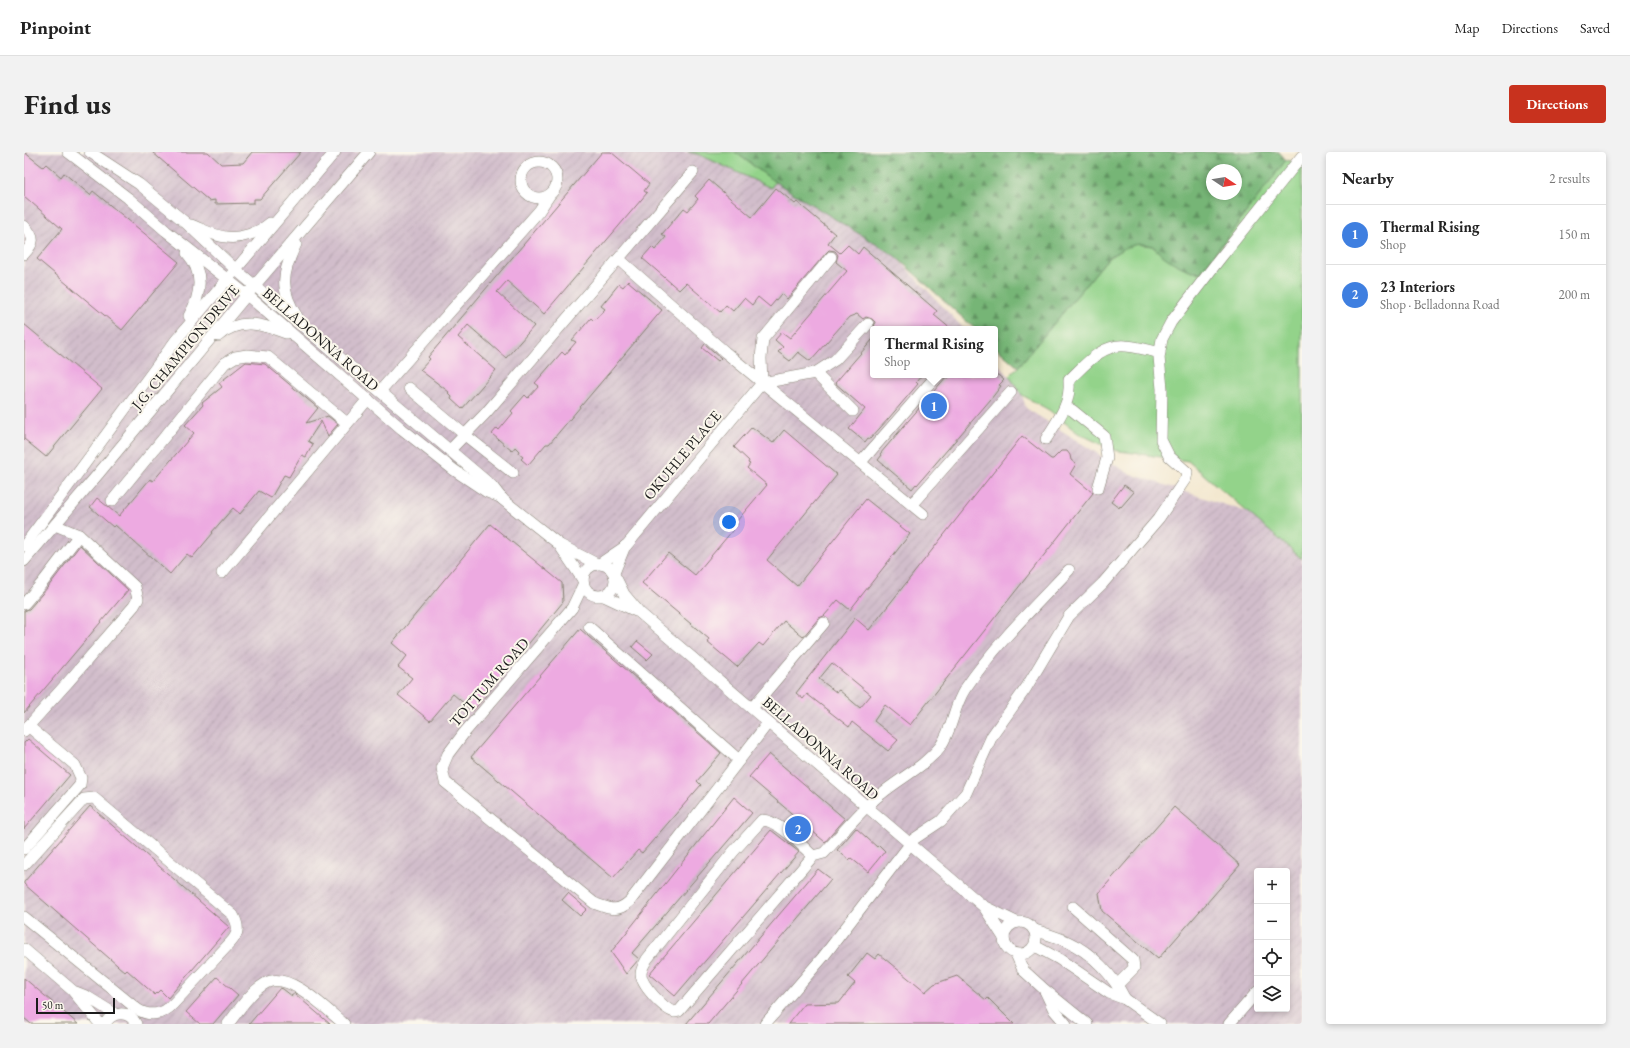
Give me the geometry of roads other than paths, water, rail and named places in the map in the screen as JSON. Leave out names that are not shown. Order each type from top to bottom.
[{"type":"street","name":"BELLADONNA ROAD","points":[[68,152],[128,198],[166,231],[247,295],[402,429],[454,470],[487,492],[502,499],[560,545],[611,568],[624,594],[640,613],[983,906],[1016,922],[1027,923],[1035,930],[1069,942],[1088,955],[1110,975],[1118,984],[1125,999]]},
{"type":"street","name":"BELLADONNA ROAD","points":[[90,152],[139,184],[186,223],[235,269],[492,486],[502,499]]},
{"type":"street","name":"J.G. CHAMPION DRIVE","points":[[24,546],[176,340],[335,152]]},
{"type":"street","name":"J.G. CHAMPION DRIVE","points":[[24,561],[255,285],[304,230],[369,152]]},
{"type":"street","points":[[765,1024],[823,957],[914,839],[941,821],[966,793],[992,736],[1026,688],[1069,616],[1103,583],[1159,518],[1186,478],[1187,472],[1175,463],[1169,456],[1161,440],[1160,353],[1162,338],[1171,322],[1300,158]]},
{"type":"street","points":[[380,391],[539,211],[550,196],[557,186],[557,173],[548,164],[536,162],[526,167],[521,178],[523,189],[532,197],[544,198],[550,196]]},
{"type":"street","points":[[450,450],[485,414],[693,172]]},
{"type":"street","points":[[526,224],[532,197]]},
{"type":"street","points":[[186,223],[226,237],[238,237],[252,234],[264,228],[284,212]]},
{"type":"street","points":[[24,226],[31,233],[32,238],[32,243],[24,254]]},
{"type":"street","points":[[304,230],[290,258],[284,278],[288,298],[305,328]]},
{"type":"street","points":[[166,231],[195,262],[199,274],[199,290],[196,305],[176,340]]},
{"type":"street","points":[[762,383],[761,358],[764,339],[831,257]]},
{"type":"street","points":[[619,259],[762,383],[861,462],[923,514]]},
{"type":"street","points":[[195,357],[233,326],[253,324],[262,325],[294,336]]},
{"type":"street","points":[[762,383],[815,373],[834,360],[868,324]]},
{"type":"street","points":[[1046,439],[1065,408],[1070,392],[1069,380],[1096,354],[1114,347],[1125,345],[1160,353]]},
{"type":"street","points":[[112,501],[225,363],[235,357],[247,354],[268,357],[347,423]]},
{"type":"street","points":[[815,373],[853,411]]},
{"type":"street","points":[[861,462],[934,378]]},
{"type":"street","name":"OKUHLE PLACE","points":[[598,563],[626,546],[762,383]]},
{"type":"street","points":[[409,388],[513,473]]},
{"type":"street","points":[[912,504],[1011,392]]},
{"type":"street","points":[[222,573],[368,399]]},
{"type":"street","points":[[1065,408],[1072,410],[1104,436],[1107,458],[1098,488]]},
{"type":"street","points":[[24,849],[80,785],[81,778],[75,765],[52,744],[26,728],[74,676],[134,606],[138,599],[135,587],[79,535],[55,525]]},
{"type":"street","points":[[24,604],[79,535]]},
{"type":"street","name":"BELLADONNA ROAD","points":[[560,545],[583,582],[586,590],[640,613]]},
{"type":"street","name":"OKUHLE PLACE","points":[[615,576],[626,546]]},
{"type":"street","points":[[583,582],[586,569],[598,563]]},
{"type":"street","points":[[814,856],[779,826],[762,820],[733,852],[647,959],[641,973],[642,981],[664,1007],[674,1012],[679,1011],[814,856],[824,853],[880,794],[925,762],[939,747],[950,728],[957,703],[965,689],[999,644],[1069,570]]},
{"type":"street","points":[[599,596],[613,589],[615,576]]},
{"type":"street","name":"TOTTUM ROAD","points":[[583,582],[572,608],[448,754],[442,768],[445,782],[594,903],[609,909],[617,909],[624,907],[630,901],[739,760]]},
{"type":"street","name":"TOTTUM ROAD","points":[[572,608],[599,596]]},
{"type":"street","points":[[752,708],[824,623]]},
{"type":"street","points":[[589,628],[739,760],[768,723]]},
{"type":"street","points":[[24,865],[84,799],[94,798],[233,915],[238,929],[236,935],[168,1010],[151,1014],[143,1013],[134,1017],[126,1014],[115,1014],[86,996],[72,990]]},
{"type":"street","name":"BELLADONNA ROAD","points":[[983,906],[1004,938],[1007,948],[1016,954],[1023,970],[1087,1024]]},
{"type":"street","points":[[1073,907],[1133,960],[1134,968],[1118,984]]},
{"type":"street","points":[[24,917],[134,1017]]},
{"type":"street","points":[[1004,938],[1007,927],[1016,922]]},
{"type":"street","points":[[1016,954],[1027,953],[1035,946],[1035,930]]},
{"type":"street","points":[[1035,946],[1059,959],[1109,993],[1125,999],[1160,1024]]},
{"type":"street","points":[[24,949],[72,990],[100,1024]]},
{"type":"street","points":[[228,1024],[260,987],[268,982],[275,981],[283,981],[298,987],[344,1024]]},
{"type":"street","points":[[1045,990],[1054,1010],[1066,1024]]},
{"type":"street","points":[[1229,1024],[1254,995]]},
{"type":"street","points":[[104,1024],[115,1014]]},
{"type":"place","name":"Thermal Rising","points":[[934,406]]},
{"type":"place","name":"23 Interiors","points":[[798,829]]}]
